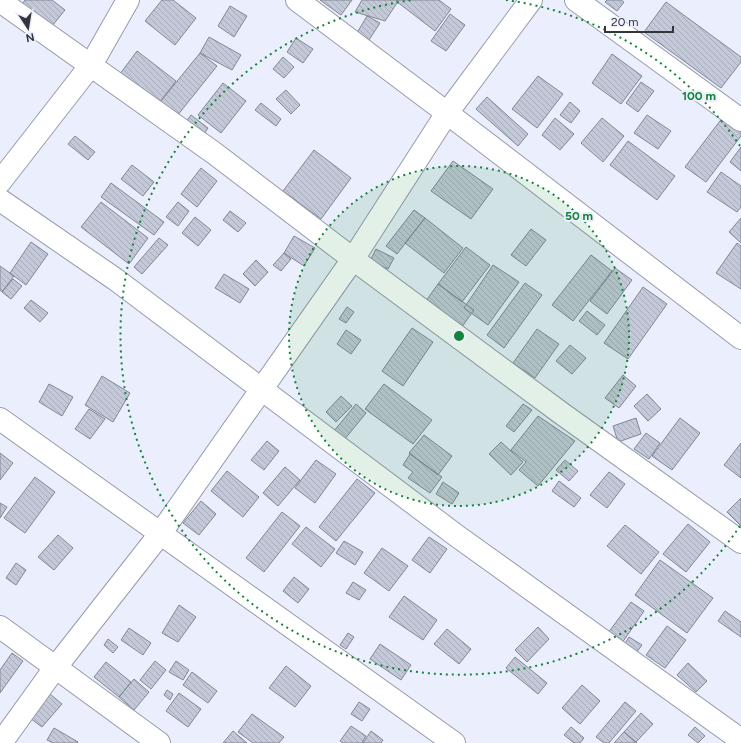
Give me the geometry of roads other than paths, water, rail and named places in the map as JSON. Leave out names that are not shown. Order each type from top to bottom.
[{"type":"street","points":[[0,182],[91,65],[128,0]]},
{"type":"street","points":[[296,0],[447,113],[741,338]]},
{"type":"street","points":[[1,743],[55,668],[160,534],[353,259],[447,113],[531,0]]},
{"type":"street","points":[[576,0],[741,120]]},
{"type":"street","points":[[0,1],[214,153],[353,259],[561,413],[741,542]]},
{"type":"street","points":[[0,200],[115,279],[457,536],[740,740]]},
{"type":"street","points":[[0,419],[410,710],[454,743]]},
{"type":"street","points":[[0,627],[159,743]]}]
